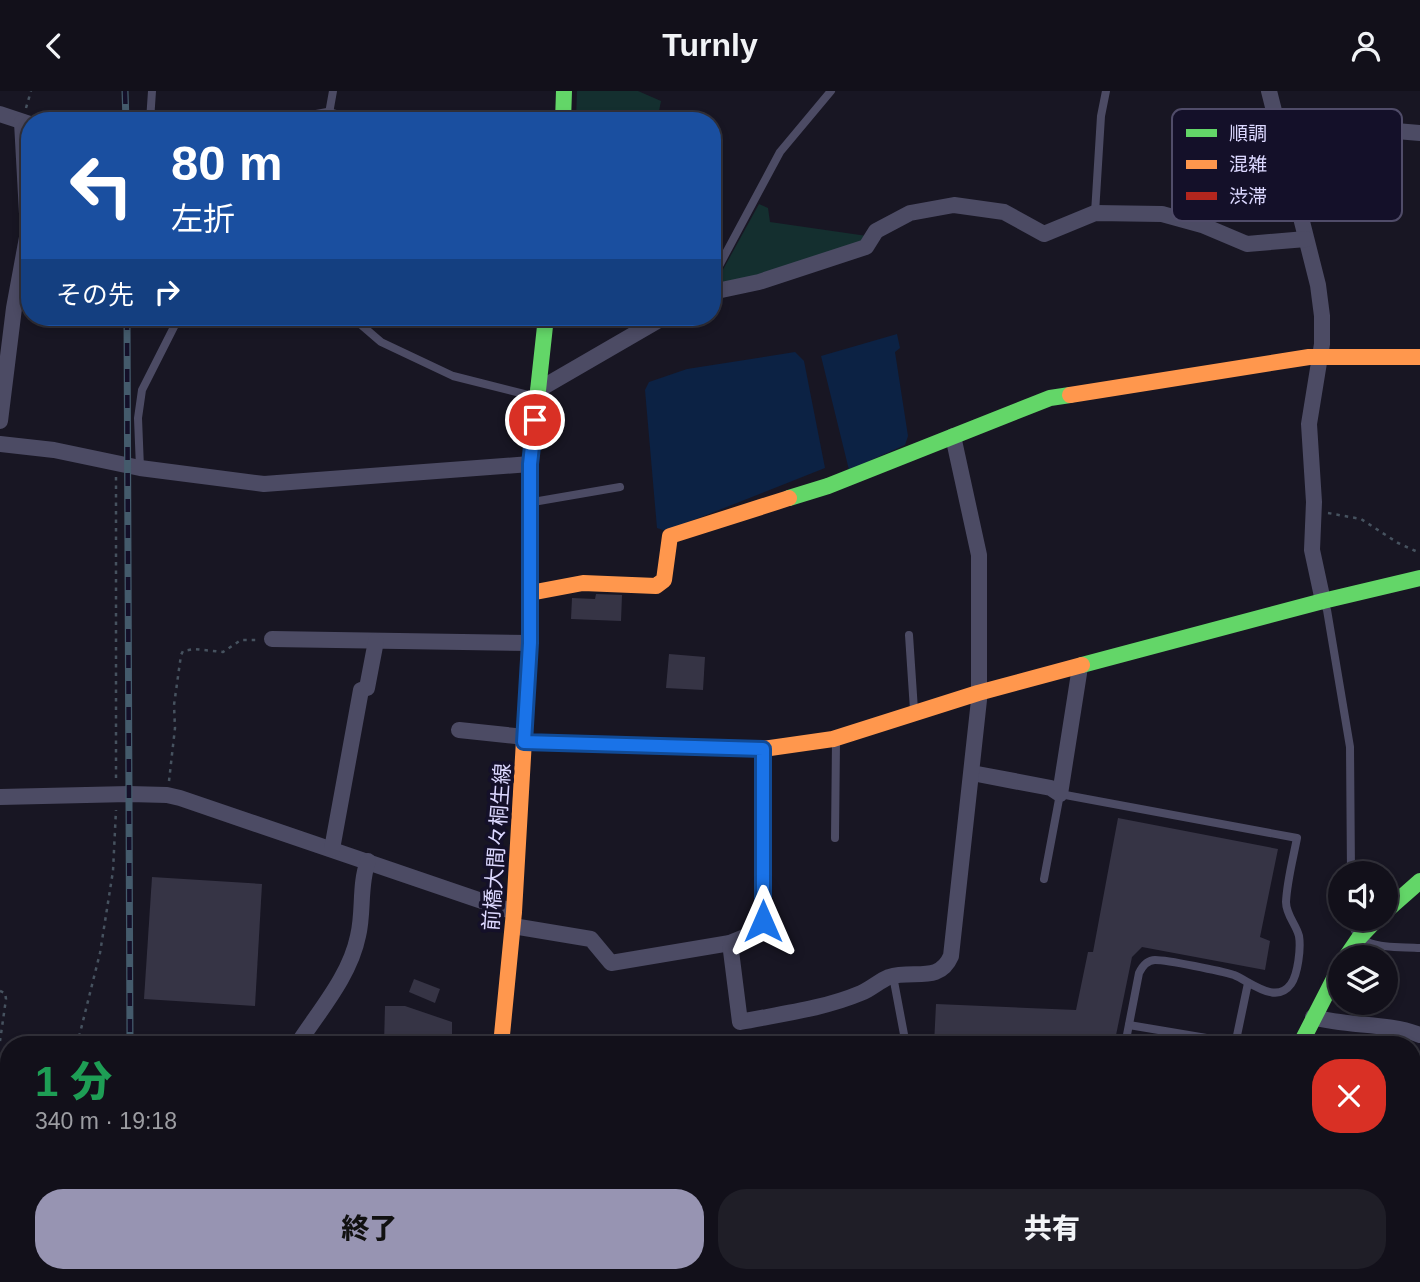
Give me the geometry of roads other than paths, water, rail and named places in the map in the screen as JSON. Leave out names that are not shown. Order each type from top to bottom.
[{"type":"street","points":[[563,112],[564,91]]},
{"type":"street","points":[[1269,91],[1274,109]]},
{"type":"street","points":[[0,114],[21,121]]},
{"type":"street","points":[[1402,131],[1420,133]]},
{"type":"street","points":[[721,290],[760,282],[866,247],[876,231],[910,212],[954,205],[1004,212],[1044,234],[1095,213],[1162,214],[1172,217]]},
{"type":"street","points":[[1187,221],[1247,244],[1306,239]]},
{"type":"street","points":[[1302,221],[1321,307],[1323,333],[1309,424],[1314,512],[1312,550],[1323,601]]},
{"type":"street","points":[[0,421],[7,305],[21,256]]},
{"type":"street","name":"前橋大間々桐生線","points":[[502,1036],[514,919],[530,643],[530,464],[545,326]]},
{"type":"street","points":[[538,394],[649,326]]},
{"type":"street","points":[[530,593],[583,583],[656,586],[664,580],[670,536],[828,486],[1050,398],[1321,357],[1420,357]]},
{"type":"street","points":[[730,943],[740,1022],[825,1005],[862,992],[893,976],[942,971],[951,956],[972,773],[978,693],[979,555],[953,436]]},
{"type":"street","points":[[0,444],[54,450],[139,468],[264,484],[530,464]]},
{"type":"street","points":[[459,730],[524,739],[763,749],[836,738],[978,693],[1323,601],[1420,578]]},
{"type":"street","points":[[272,639],[530,643]]},
{"type":"street","points":[[332,849],[361,690],[367,688],[376,641]]},
{"type":"street","points":[[972,773],[1051,787],[1060,794],[1080,667]]},
{"type":"street","points":[[0,797],[167,795],[368,861],[514,919],[591,939],[611,963],[730,943],[752,934],[763,921],[763,749]]},
{"type":"street","points":[[303,1036],[348,964],[358,936],[364,871],[368,861]]},
{"type":"street","points":[[1398,900],[1420,881]]},
{"type":"street","points":[[1354,945],[1366,931]]},
{"type":"street","points":[[1304,1036],[1328,989]]},
{"type":"street","points":[[1313,1017],[1334,1023],[1396,1029],[1420,1035]]},
{"type":"lane","points":[[151,112],[152,91]]},
{"type":"lane","points":[[329,112],[333,91]]},
{"type":"lane","points":[[721,262],[780,152],[831,91]]},
{"type":"lane","points":[[1095,213],[1101,116],[1106,91]]},
{"type":"lane","points":[[139,468],[138,418],[142,390],[174,326]]},
{"type":"lane","points":[[362,326],[381,342],[453,376],[538,394]]},
{"type":"lane","points":[[530,503],[620,487]]},
{"type":"lane","points":[[1323,601],[1327,610],[1350,747],[1351,861]]},
{"type":"lane","points":[[909,635],[914,713]]},
{"type":"lane","points":[[835,838],[836,738]]},
{"type":"lane","points":[[1044,879],[1060,794],[1297,838],[1286,904],[1299,937],[1294,978],[1284,991],[1263,991],[1223,972],[1154,960],[1143,966],[1139,973],[1127,1036]]},
{"type":"lane","points":[[1355,931],[1359,938],[1368,944],[1420,948]]},
{"type":"lane","points":[[893,976],[904,1036]]},
{"type":"lane","points":[[1238,1036],[1248,983]]},
{"type":"lane","points":[[1129,1025],[1191,1036]]},
{"type":"water","points":[[897,334],[900,348],[895,352],[908,436],[905,445],[849,470],[821,356]]},
{"type":"water","points":[[795,352],[804,361],[825,468],[666,531],[657,528],[645,390],[649,382],[687,369]]},
{"type":"railway","points":[[125,91],[126,112]]},
{"type":"railway","points":[[127,326],[130,1036]]}]
